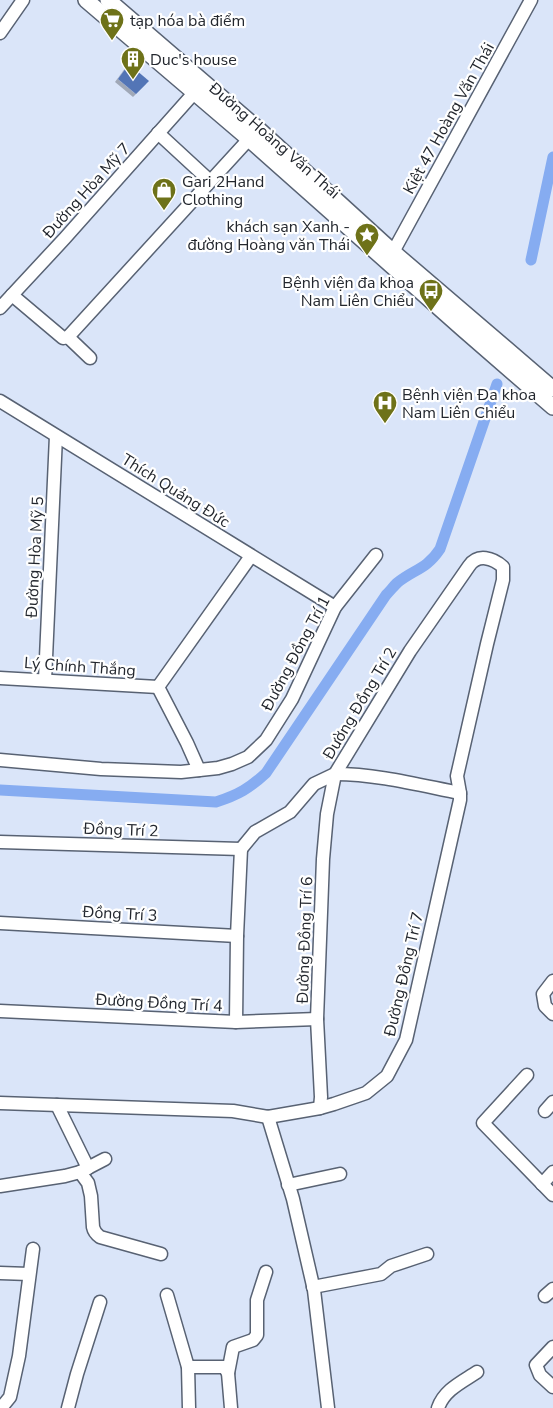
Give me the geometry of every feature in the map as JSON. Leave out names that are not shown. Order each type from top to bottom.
[{"type":"main road","name":"Đường Hoàng Văn Thái","points":[[86,0],[463,320],[553,388]]},
{"type":"main road","name":"Đường Hoàng Văn Thái","points":[[108,0],[258,129],[393,252],[553,407]]},
{"type":"street","points":[[0,33],[23,0]]},
{"type":"street","name":"Kiệt 47 Hoàng Văn Thái","points":[[393,252],[530,0]]},
{"type":"street","name":"Đường Hòa Mỹ 7","points":[[0,308],[66,238],[194,93]]},
{"type":"street","points":[[158,133],[210,181]]},
{"type":"street","points":[[12,295],[63,338],[68,337],[249,139]]},
{"type":"street","points":[[68,337],[90,358]]},
{"type":"street","name":"Thích Quảng Đức","points":[[0,401],[336,607]]},
{"type":"street","name":"Đường Hòa Mỹ 5","points":[[45,680],[56,436]]},
{"type":"street","name":"Đường Đồng Trí 1","points":[[0,760],[101,769],[181,772],[218,768],[248,757],[266,740],[292,699],[336,607],[376,555]]},
{"type":"street","points":[[199,770],[158,688],[251,556]]},
{"type":"street","name":"Đường Đồng Trí 7","points":[[0,1103],[233,1111],[268,1117],[320,1108],[366,1093],[387,1076],[406,1040],[460,793],[457,776],[503,580],[503,567],[497,561],[490,558],[473,560],[464,573]]},
{"type":"street","name":"Đường Đồng Trí 2","points":[[241,849],[255,832],[290,812],[314,784],[335,774],[410,651],[464,573]]},
{"type":"street","name":"Lý Chính Thắng","points":[[0,678],[158,688]]},
{"type":"street","points":[[335,774],[350,774],[410,783],[460,793]]},
{"type":"street","name":"Đường Đồng Trí 6","points":[[320,1108],[317,1019],[323,859],[327,814],[335,774]]},
{"type":"street","name":"Đồng Trí 2","points":[[0,842],[241,849]]},
{"type":"street","points":[[236,1022],[241,849]]},
{"type":"street","name":"Đồng Trí 3","points":[[0,923],[237,936]]},
{"type":"street","points":[[553,981],[543,994],[545,1006],[553,1014]]},
{"type":"street","name":"Đường Đồng Trí 4","points":[[0,1011],[236,1022],[317,1019]]},
{"type":"street","points":[[527,1075],[483,1123],[553,1195]]},
{"type":"street","points":[[57,1105],[88,1183],[94,1232],[100,1238],[161,1254]]},
{"type":"street","points":[[268,1117],[288,1185],[314,1287],[328,1408]]},
{"type":"street","points":[[0,1186],[65,1176],[84,1170],[106,1159]]},
{"type":"street","points":[[542,1184],[553,1172]]},
{"type":"street","points":[[288,1185],[340,1174]]},
{"type":"street","points":[[1,1408],[10,1397],[19,1356],[33,1249]]},
{"type":"street","points":[[314,1287],[381,1274],[391,1266],[427,1254]]},
{"type":"street","points":[[231,1408],[228,1373],[233,1347],[252,1340],[256,1335],[256,1300],[266,1272]]},
{"type":"street","points":[[0,1273],[30,1274]]},
{"type":"street","points":[[167,1295],[188,1368],[189,1408]]},
{"type":"street","points":[[68,1408],[100,1302]]},
{"type":"street","points":[[553,1347],[536,1365],[540,1376],[553,1387]]},
{"type":"street","points":[[188,1368],[224,1367],[228,1373]]},
{"type":"street","points":[[438,1408],[443,1397],[449,1391],[477,1372]]},
{"type":"building","name":"Duc's house","points":[[129,64],[149,81],[136,94],[118,79]]},
{"type":"waterway","points":[[531,260],[553,157]]},
{"type":"waterway","points":[[0,790],[216,802],[231,797],[255,783],[266,773],[386,595],[403,578],[430,561],[440,549],[497,384]]},
{"type":"place","name":"tạp hóa bà điểm","points":[[112,41]]},
{"type":"place","name":"Duc's house","points":[[133,80]]},
{"type":"place","name":"Gari 2Hand Clothing","points":[[164,211]]},
{"type":"place","name":"khách sạn Xanh - đường Hoàng văn Thái","points":[[367,256]]},
{"type":"place","name":"Bệnh viện đa khoa Nam Liên Chiểu","points":[[431,312]]},
{"type":"place","name":"Bệnh viện Đa khoa Nam Liên Chiểu","points":[[385,424]]}]
